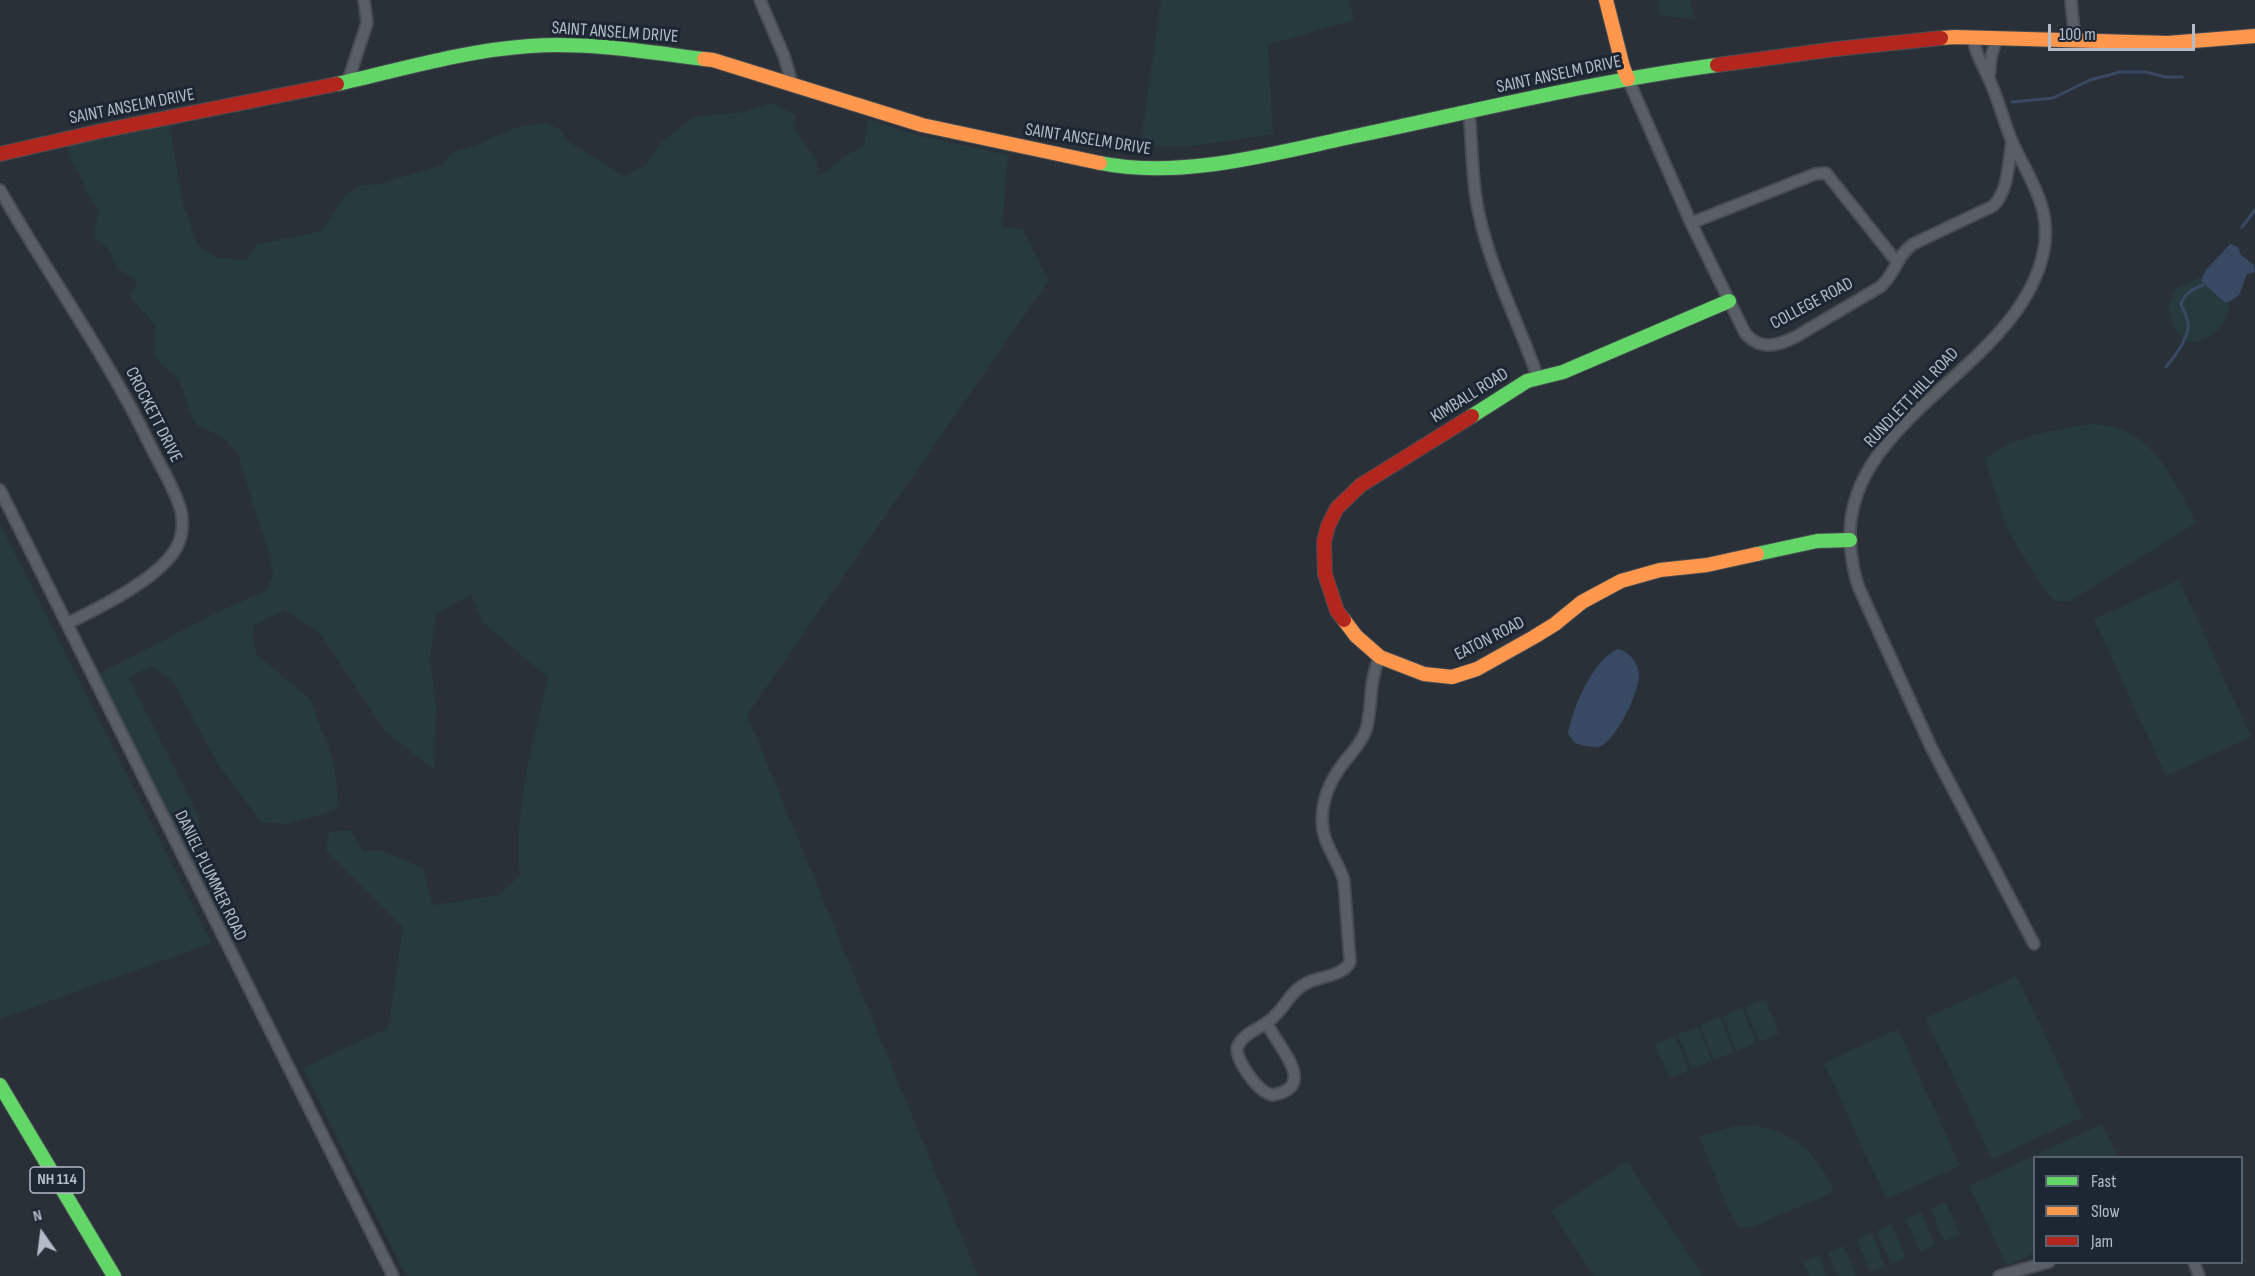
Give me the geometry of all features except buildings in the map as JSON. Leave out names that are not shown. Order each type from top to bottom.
[{"type":"street","points":[[348,81],[367,23],[364,0]]},
{"type":"street","points":[[760,0],[784,56],[792,83]]},
{"type":"street","name":"COLLEGE ROAD","points":[[1606,0],[1623,67],[1691,224],[1745,333],[1758,344],[1774,345],[1815,326],[1890,279],[1897,262],[1912,244],[1980,213],[1996,203],[2004,188],[2012,141]]},
{"type":"street","points":[[2071,0],[2075,42]]},
{"type":"street","name":"SAINT ANSELM DRIVE","points":[[0,154],[93,132],[489,51],[529,46],[555,45],[621,49],[691,56],[792,83],[922,125],[1060,156],[1149,170],[1223,163],[1469,114],[1628,79],[1834,49],[1935,38],[1973,37],[2075,42],[2168,43],[2255,36]]},
{"type":"street","name":"RUNDLETT HILL ROAD","points":[[1973,37],[1979,62],[1989,78],[2012,141],[2037,190],[2045,215],[2044,250],[2036,278],[2026,298],[1998,333],[1902,428],[1881,452],[1856,495],[1851,509],[1851,564],[1863,597],[1931,747],[2034,944]]},
{"type":"street","name":"RUNDLETT HILL ROAD","points":[[1989,78],[1991,57],[1997,38]]},
{"type":"street","name":"KIMBALL ROAD","points":[[1380,657],[1343,621],[1327,585],[1324,542],[1328,526],[1337,508],[1361,484],[1516,388],[1538,378],[1495,268],[1480,219],[1473,183],[1469,114]]},
{"type":"street","points":[[1691,224],[1815,174],[1826,173],[1897,262]]},
{"type":"street","name":"CROCKETT DRIVE","points":[[0,190],[127,398],[169,483],[182,518],[180,540],[176,550],[163,565],[103,606],[68,623]]},
{"type":"street","points":[[1538,378],[1563,372],[1729,301]]},
{"type":"street","name":"DANIEL PLUMMER ROAD","points":[[0,490],[393,1276]]},
{"type":"street","name":"EATON ROAD","points":[[1380,657],[1424,674],[1459,676],[1478,669],[1538,635],[1582,602],[1621,581],[1660,570],[1713,563],[1817,541],[1850,540]]},
{"type":"street","points":[[1267,1023],[1294,1069],[1294,1079],[1287,1089],[1272,1095],[1261,1089],[1240,1063],[1236,1051],[1241,1040],[1267,1023],[1304,984],[1340,972],[1350,962],[1344,881],[1340,868],[1326,843],[1322,814],[1325,797],[1333,779],[1365,732],[1372,676],[1380,657]]},
{"type":"street","name":"NH 114","points":[[0,1085],[114,1276]]},
{"type":"street","points":[[1999,1276],[2045,1264]]},
{"type":"green space","points":[[1161,0],[1349,0],[1354,20],[1268,45],[1273,134],[1194,146],[1140,146]]},
{"type":"green space","points":[[1657,0],[1690,0],[1696,20],[1659,15]]},
{"type":"green space","points":[[771,103],[796,115],[793,128],[816,159],[818,175],[826,172],[846,155],[864,146],[868,119],[917,135],[1008,155],[1002,227],[1023,229],[1049,280],[747,715],[978,1276],[406,1276],[303,1068],[388,1028],[403,927],[326,850],[329,832],[351,830],[363,851],[383,851],[423,868],[433,905],[499,895],[520,875],[519,826],[522,801],[548,678],[484,623],[471,594],[436,615],[430,659],[436,707],[434,770],[385,731],[319,632],[284,610],[252,626],[256,654],[310,699],[334,763],[339,809],[289,824],[261,822],[217,763],[173,681],[151,666],[129,678],[198,815],[216,925],[96,675],[218,612],[267,590],[273,575],[269,553],[237,452],[222,437],[195,424],[179,380],[157,360],[154,353],[155,325],[130,297],[137,281],[117,268],[107,247],[95,239],[94,232],[99,211],[86,192],[79,172],[70,159],[67,146],[169,123],[183,204],[199,247],[219,258],[246,260],[256,245],[321,231],[347,194],[362,185],[379,184],[442,165],[453,152],[477,145],[517,127],[546,123],[561,130],[566,140],[624,176],[645,166],[661,142],[694,117],[744,112]]},
{"type":"green space","points":[[2201,277],[2201,281],[2224,302],[2229,302],[2229,311],[2221,326],[2208,337],[2192,342],[2183,341],[2173,325],[2168,306],[2177,288]]},
{"type":"green space","points":[[2094,424],[2114,427],[2131,434],[2146,445],[2169,472],[2196,523],[2070,601],[2057,602],[2045,591],[2007,529],[1985,460],[2005,446],[2020,440],[2052,431]]},
{"type":"green space","points":[[0,524],[212,943],[0,1019]]},
{"type":"green space","points":[[2179,580],[2251,737],[2166,776],[2094,619]]},
{"type":"green space","points":[[2017,976],[2083,1117],[1992,1159],[1926,1018]]},
{"type":"green space","points":[[1765,999],[1779,1034],[1759,1042],[1745,1007]]},
{"type":"green space","points":[[1742,1008],[1756,1043],[1736,1051],[1723,1016]]},
{"type":"green space","points":[[1720,1017],[1734,1052],[1714,1060],[1700,1025]]},
{"type":"green space","points":[[1698,1027],[1712,1061],[1692,1069],[1678,1034]]},
{"type":"green space","points":[[1898,1029],[1960,1166],[1886,1199],[1824,1063]]},
{"type":"green space","points":[[1675,1036],[1689,1071],[1669,1078],[1655,1044]]},
{"type":"green space","points":[[2102,1124],[2118,1156],[2033,1156]]},
{"type":"green space","points":[[1740,1125],[1771,1129],[1798,1143],[1819,1164],[1834,1192],[1752,1227],[1739,1227],[1730,1213],[1699,1136]]},
{"type":"green space","points":[[2033,1156],[2033,1253],[2007,1266],[1969,1186]]},
{"type":"green space","points":[[1627,1161],[1703,1276],[1594,1276],[1551,1211]]},
{"type":"green space","points":[[1946,1202],[1960,1235],[1944,1241],[1931,1208]]},
{"type":"green space","points":[[1921,1212],[1935,1245],[1920,1252],[1906,1219]]},
{"type":"green space","points":[[1892,1225],[1906,1258],[1891,1264],[1877,1231]]},
{"type":"green space","points":[[1872,1233],[1885,1266],[1870,1272],[1857,1239]]},
{"type":"green space","points":[[1844,1246],[1856,1276],[1838,1276],[1828,1252]]},
{"type":"green space","points":[[1819,1256],[1827,1276],[1809,1276],[1803,1262]]},
{"type":"water","points":[[2230,244],[2238,247],[2241,255],[2254,265],[2255,272],[2247,274],[2239,295],[2229,302],[2224,302],[2201,281],[2206,270]]},
{"type":"water","points":[[1618,649],[1630,656],[1639,672],[1638,684],[1631,705],[1612,737],[1605,744],[1595,747],[1575,743],[1568,734],[1579,699],[1600,663]]},
{"type":"waterway","points":[[2012,102],[2053,98],[2090,80],[2120,72],[2146,72],[2165,77],[2182,77]]},
{"type":"waterway","points":[[2242,227],[2255,210]]},
{"type":"waterway","points":[[2166,367],[2187,334],[2188,323],[2181,304],[2190,292],[2203,285]]},
{"type":"traffic: fast","points":[[337,84],[458,56],[530,46],[574,45],[704,59]]},
{"type":"traffic: fast","points":[[1100,163],[1164,168],[1230,162],[1583,88],[1717,65]]},
{"type":"traffic: fast","points":[[1472,416],[1527,381],[1563,372],[1729,301]]},
{"type":"traffic: fast","points":[[1757,554],[1817,541],[1850,540]]},
{"type":"traffic: fast","points":[[0,1085],[114,1276]]},
{"type":"traffic: slow","points":[[1606,0],[1628,79]]},
{"type":"traffic: slow","points":[[1941,38],[2168,43],[2255,36]]},
{"type":"traffic: slow","points":[[704,59],[922,125],[1100,163]]},
{"type":"traffic: slow","points":[[1344,620],[1356,636],[1380,657],[1424,674],[1452,677],[1477,669],[1534,637],[1555,624],[1582,602],[1621,581],[1660,570],[1707,565],[1757,554]]},
{"type":"traffic: jam","points":[[1717,65],[1941,38]]},
{"type":"traffic: jam","points":[[0,154],[101,131],[337,84]]},
{"type":"traffic: jam","points":[[1344,620],[1337,611],[1325,574],[1324,542],[1328,526],[1337,508],[1361,485],[1472,416]]}]
